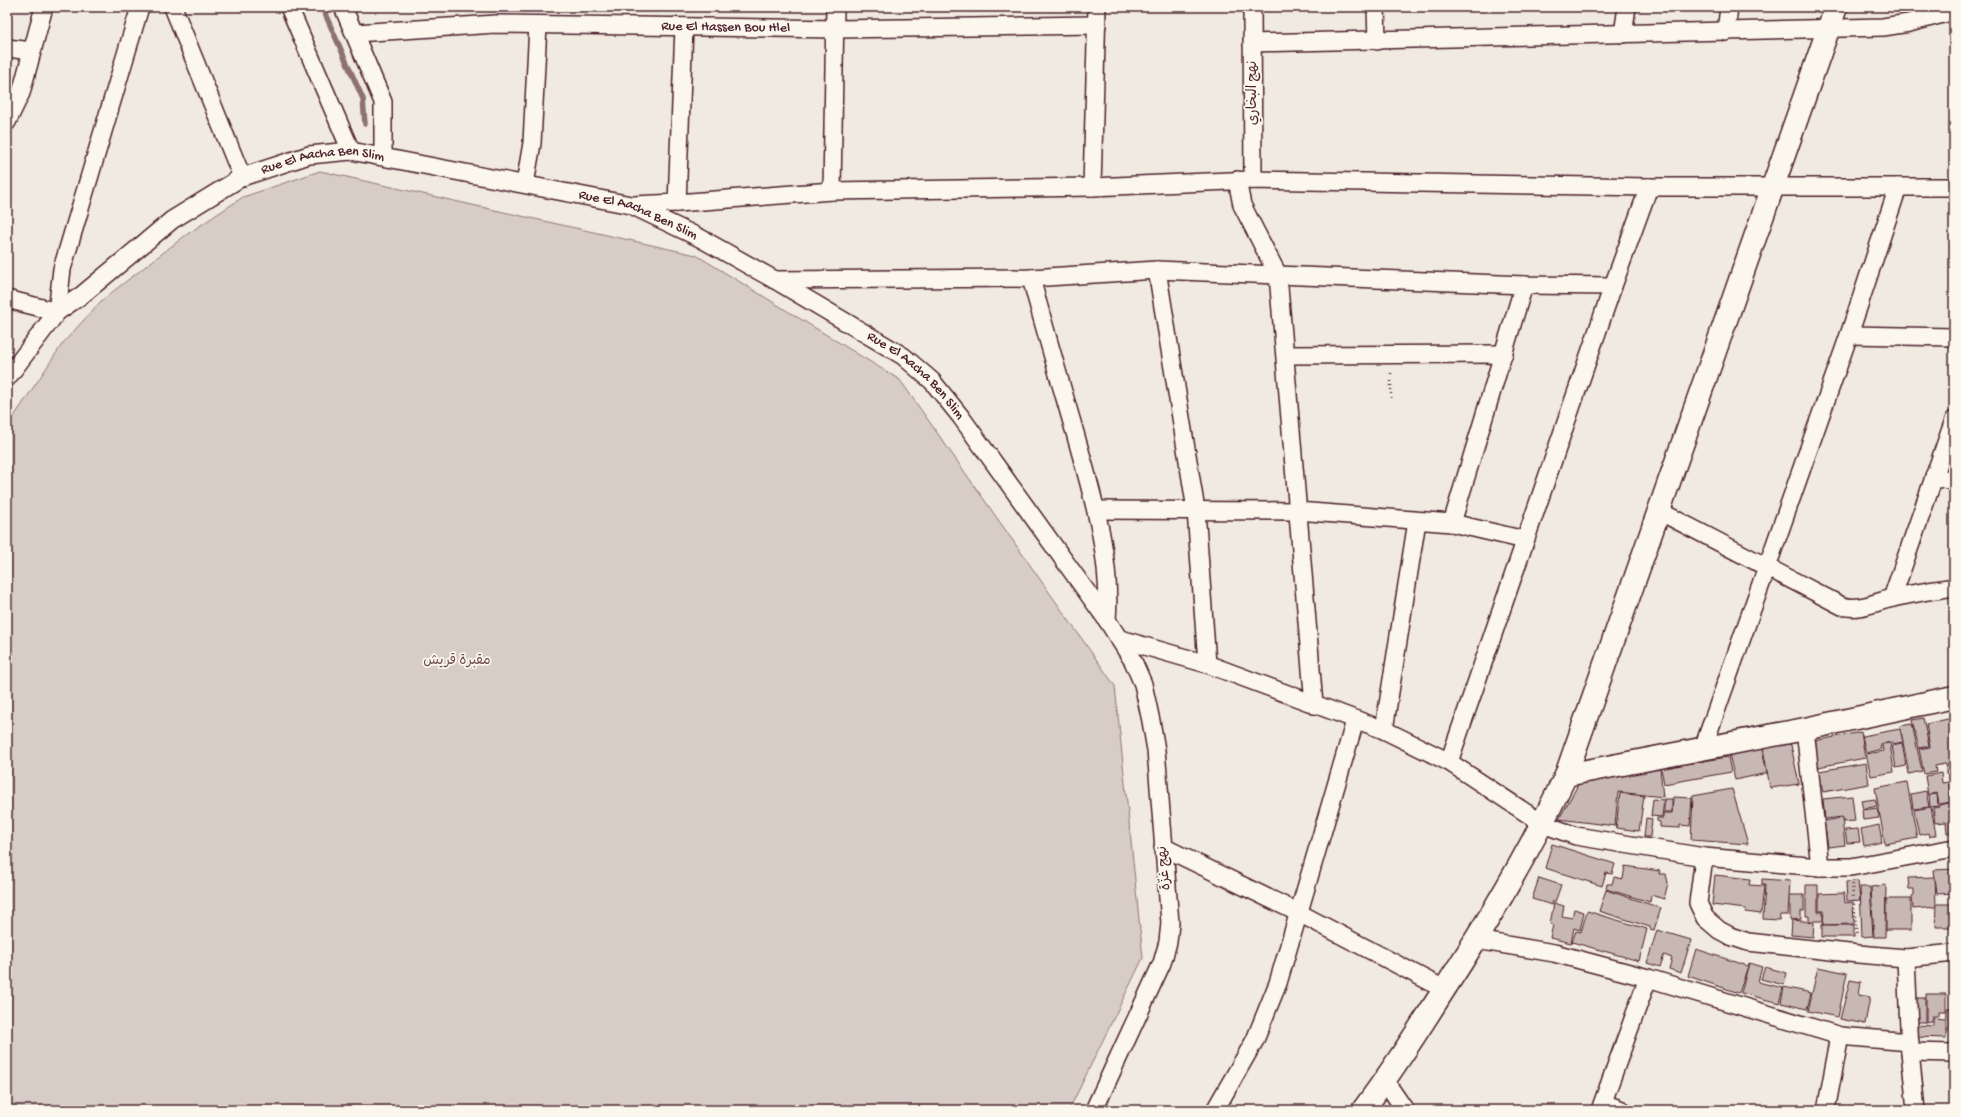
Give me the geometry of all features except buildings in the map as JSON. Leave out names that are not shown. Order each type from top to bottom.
[{"type":"main road","points":[[1363,1110],[1385,1081],[1476,940],[1543,824],[1566,775],[1836,7]]},
{"type":"main road","points":[[1566,775],[1805,729],[1954,697]]},
{"type":"street","points":[[7,122],[21,93],[44,7]]},
{"type":"street","points":[[7,378],[57,312],[62,269],[140,7]]},
{"type":"street","points":[[173,7],[242,177]]},
{"type":"street","points":[[289,7],[352,151]]},
{"type":"street","points":[[343,7],[383,102],[383,156]]},
{"type":"street","points":[[832,191],[836,29],[835,7]]},
{"type":"street","points":[[1092,187],[1097,7]]},
{"type":"street","name":"نهج البخاري","points":[[1252,7],[1252,43],[1245,180],[1242,205],[1278,275]]},
{"type":"street","points":[[1376,7],[1377,41]]},
{"type":"street","points":[[1623,34],[1627,7]]},
{"type":"street","points":[[1726,32],[1729,7]]},
{"type":"street","points":[[1252,43],[1883,27],[1909,23],[1954,11]]},
{"type":"street","name":"Rue El Hassen Bou Hlel","points":[[355,33],[496,24],[836,29],[1097,25]]},
{"type":"street","points":[[525,184],[532,143],[538,25]]},
{"type":"street","points":[[677,203],[684,27]]},
{"type":"street","points":[[7,48],[32,51]]},
{"type":"street","name":"Rue El Aacha Ben Slim","points":[[57,312],[82,295],[172,220],[242,177],[309,155],[352,151],[631,205],[700,238],[775,280],[903,356],[932,381],[961,417],[1107,620]]},
{"type":"street","points":[[631,205],[677,203],[832,191],[1092,187],[1245,180],[1649,187],[1773,188],[1954,186]]},
{"type":"street","points":[[1450,762],[1525,540],[1649,187]]},
{"type":"street","points":[[1703,748],[1849,335],[1898,187]]},
{"type":"street","points":[[775,280],[1031,278],[1157,270],[1524,285],[1613,286]]},
{"type":"street","points":[[1157,270],[1196,510],[1207,664]]},
{"type":"street","points":[[1278,275],[1286,355],[1297,512],[1314,705]]},
{"type":"street","points":[[1031,278],[1097,510],[1108,582],[1107,620]]},
{"type":"street","points":[[1452,523],[1524,285]]},
{"type":"street","points":[[7,299],[57,312]]},
{"type":"street","points":[[1849,335],[1954,337]]},
{"type":"street","points":[[1286,355],[1504,354]]},
{"type":"street","points":[[1892,598],[1954,420]]},
{"type":"street","points":[[1934,476],[1954,482]]},
{"type":"street","points":[[1097,510],[1297,512],[1452,523],[1525,540]]},
{"type":"street","points":[[1659,511],[1828,600],[1852,609],[1892,598],[1954,586]]},
{"type":"street","points":[[1384,730],[1417,521]]},
{"type":"street","name":"نهج غزّة","points":[[1094,1110],[1144,1005],[1162,962],[1166,949],[1170,923],[1151,721],[1143,684],[1133,661],[1107,620]]},
{"type":"street","points":[[1120,639],[1207,664],[1355,721],[1384,730],[1450,762],[1543,824],[1576,836],[1704,857],[1820,867],[1851,867],[1954,848]]},
{"type":"street","points":[[1216,1110],[1256,1040],[1278,983],[1355,721]]},
{"type":"street","points":[[1805,729],[1820,867]]},
{"type":"street","points":[[1163,846],[1299,913],[1444,989]]},
{"type":"street","points":[[1704,857],[1698,903],[1705,918],[1719,930],[1730,936],[1748,942],[1906,958],[1954,953]]},
{"type":"street","points":[[1476,940],[1554,953],[1648,978],[1840,1036],[1954,1053]]},
{"type":"street","points":[[1906,958],[1910,1047],[1916,1110]]},
{"type":"street","points":[[1622,1110],[1601,1106],[1648,978]]},
{"type":"street","points":[[1826,1110],[1840,1036]]},
{"type":"street","points":[[1385,1081],[1405,1110]]},
{"type":"path","points":[[1391,354],[1391,398]]},
{"type":"path","points":[[1851,867],[1858,954]]},
{"type":"green space","name":"مقبرة قريش","points":[[320,171],[696,255],[900,380],[1115,686],[1143,958],[1069,1110],[7,1110],[7,427],[63,343],[102,300],[186,235],[243,197]]},
{"type":"waterway","points":[[322,7],[363,99],[365,124]]}]
